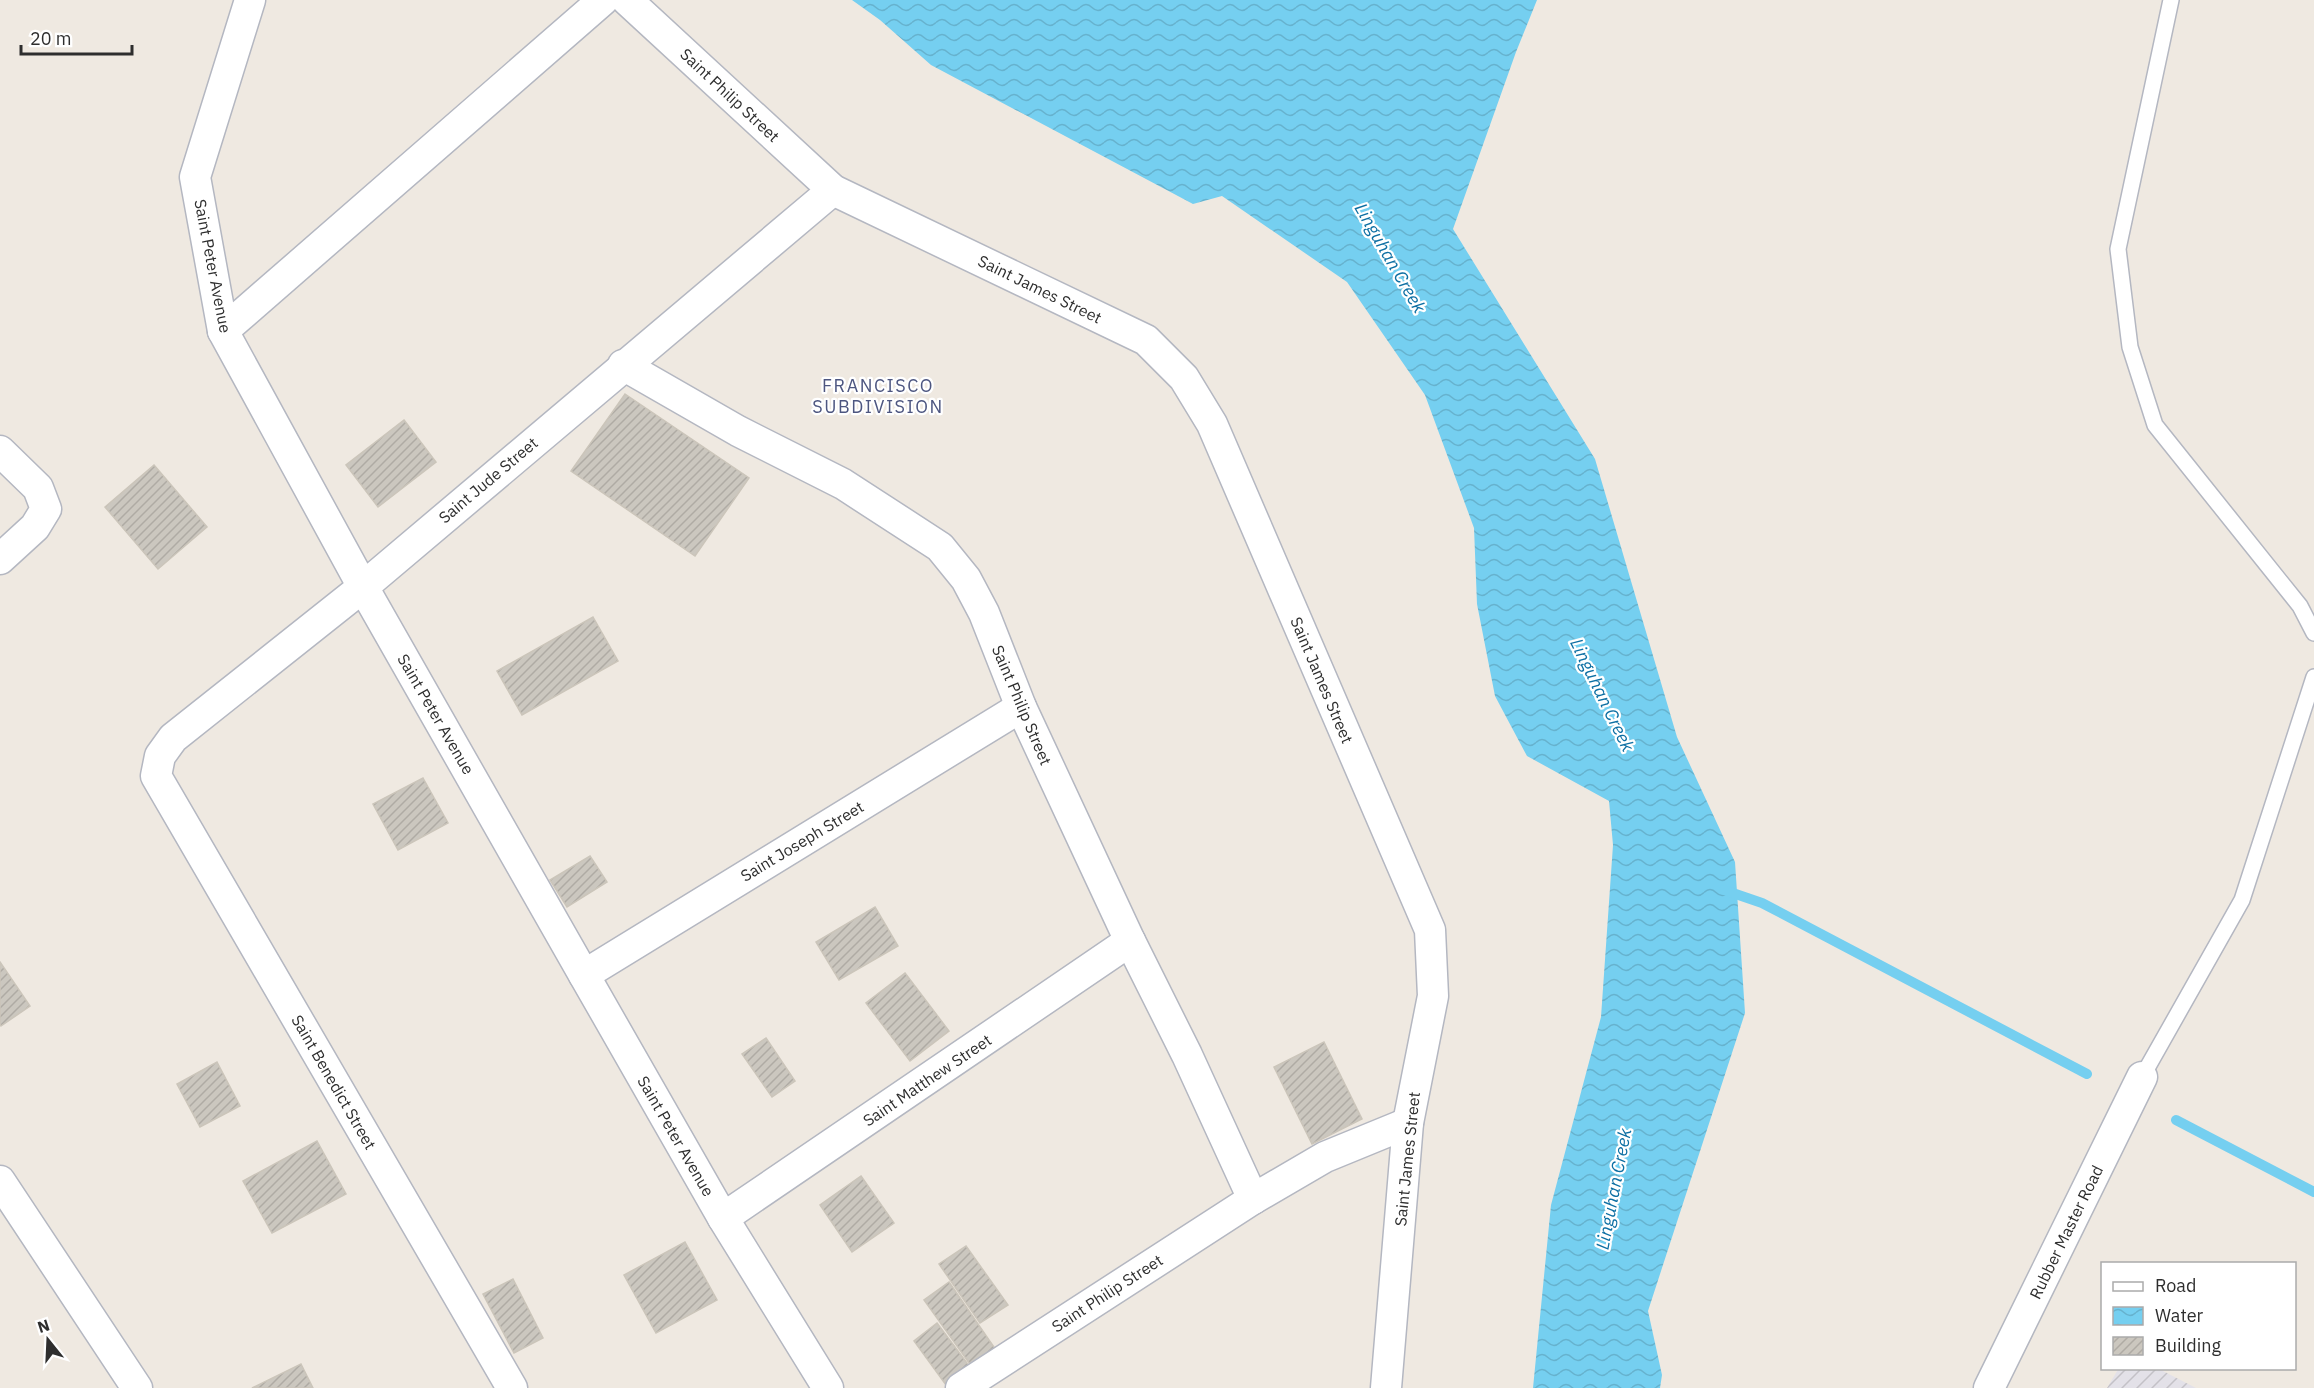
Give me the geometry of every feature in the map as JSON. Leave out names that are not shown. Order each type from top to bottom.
[{"type":"street","name":"Saint Peter Avenue","points":[[250,0],[195,177],[223,332],[363,587],[723,1218],[828,1388]]},
{"type":"street","points":[[223,332],[603,0]]},
{"type":"street","name":"Saint Philip Street","points":[[627,0],[832,190]]},
{"type":"street","name":"Saint Jude Street","points":[[156,777],[160,756],[173,738],[363,587],[832,190]]},
{"type":"street","name":"Saint James Street","points":[[832,190],[1146,340],[1184,378],[1212,424],[1430,930],[1433,996],[1408,1123],[1386,1388]]},
{"type":"street","name":"Saint Philip Street","points":[[623,365],[738,431],[843,484],[940,547],[966,579],[984,613],[1021,707],[1253,1198]]},
{"type":"street","points":[[0,451],[38,488],[46,509],[35,527],[0,559]]},
{"type":"street","name":"Saint Joseph Street","points":[[584,975],[1021,707]]},
{"type":"street","name":"Saint Benedict Street","points":[[156,777],[512,1388]]},
{"type":"street","name":"Saint Matthew Street","points":[[723,1218],[1130,941]]},
{"type":"street","name":"Rubber Master Road","points":[[1989,1388],[2142,1077]]},
{"type":"street","name":"Saint Philip Street","points":[[961,1388],[1253,1198],[1325,1157],[1408,1123]]},
{"type":"street","points":[[0,1181],[137,1388]]},
{"type":"lane","points":[[2171,0],[2118,249],[2130,347],[2155,425],[2300,606],[2314,633]]},
{"type":"lane","points":[[2142,1077],[2242,900],[2314,677]]},
{"type":"shaded area","points":[[2118,1370],[2161,1370],[2196,1388],[2107,1388]]},
{"type":"water","name":"Linguhan Creek","points":[[852,0],[1537,0],[1516,52],[1453,229],[1595,459],[1677,737],[1735,862],[1745,1013],[1648,1311],[1662,1375],[1660,1388],[1533,1388],[1551,1205],[1601,1017],[1613,845],[1609,801],[1527,756],[1495,696],[1477,604],[1474,528],[1425,395],[1347,282],[1222,196],[1193,204],[931,65],[880,20]]},
{"type":"building","points":[[625,394],[749,478],[695,556],[571,471]]},
{"type":"building","points":[[404,420],[436,462],[378,507],[346,465]]},
{"type":"building","points":[[154,465],[207,527],[158,569],[105,507]]},
{"type":"building","points":[[593,617],[618,661],[522,715],[497,671]]},
{"type":"building","points":[[423,778],[448,823],[398,850],[373,804]]},
{"type":"building","points":[[590,856],[607,882],[567,907],[550,880]]},
{"type":"building","points":[[875,907],[898,946],[839,980],[816,942]]},
{"type":"building","points":[[0,962],[30,1006],[1,1026],[0,1024]]},
{"type":"building","points":[[905,973],[949,1031],[910,1061],[866,1003]]},
{"type":"building","points":[[766,1038],[795,1081],[772,1097],[742,1054]]},
{"type":"building","points":[[1324,1042],[1362,1119],[1312,1144],[1274,1067]]},
{"type":"building","points":[[217,1062],[240,1106],[200,1127],[177,1084]]},
{"type":"building","points":[[317,1141],[346,1194],[272,1233],[243,1181]]},
{"type":"building","points":[[861,1176],[894,1223],[852,1252],[820,1205]]},
{"type":"building","points":[[685,1242],[717,1300],[656,1333],[624,1275]]},
{"type":"building","points":[[966,1246],[1008,1305],[980,1323],[939,1264]]},
{"type":"building","points":[[513,1279],[543,1338],[514,1353],[483,1294]]},
{"type":"building","points":[[949,1282],[996,1350],[972,1367],[924,1300]]},
{"type":"building","points":[[937,1323],[970,1367],[946,1385],[914,1341]]},
{"type":"building","points":[[301,1364],[313,1388],[252,1388]]},
{"type":"waterway","points":[[1724,890],[1762,903],[2087,1074]]},
{"type":"waterway","points":[[2176,1120],[2314,1192]]},
{"type":"district","name":"FRANCISCO SUBDIVISION","points":[[878,396]]}]
